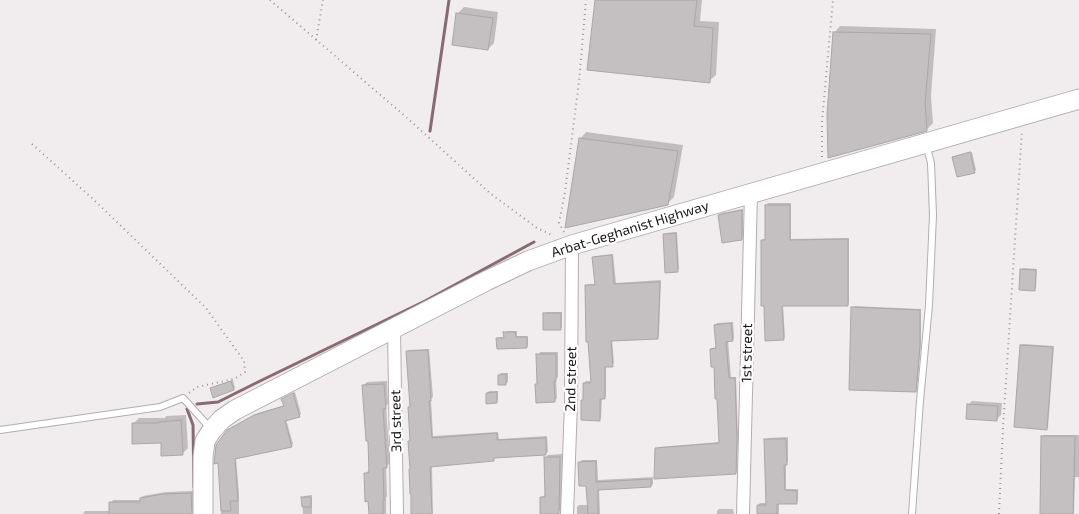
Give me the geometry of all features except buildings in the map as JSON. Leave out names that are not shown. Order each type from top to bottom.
[{"type":"main road","name":"Arbat-Geghanist Highway","points":[[212,430],[222,419],[235,410],[519,265],[572,245],[1079,99]]},
{"type":"main road","points":[[203,514],[203,457],[205,441],[212,430]]},
{"type":"street","name":"1st street","points":[[744,514],[751,193]]},
{"type":"street","name":"2nd street","points":[[567,514],[571,403],[572,245]]},
{"type":"street","name":"3rd street","points":[[394,329],[397,514]]},
{"type":"lane","points":[[912,514],[929,305],[933,215],[931,163],[926,143]]},
{"type":"lane","points":[[0,430],[160,407],[183,398],[212,430]]},
{"type":"path","points":[[270,0],[406,117],[491,194],[537,228],[572,245]]},
{"type":"path","points":[[316,40],[323,0]]},
{"type":"path","points":[[572,245],[558,223],[565,192],[579,82],[586,0]]},
{"type":"path","points":[[821,173],[822,122],[833,0]]},
{"type":"path","points":[[999,514],[1023,115]]},
{"type":"path","points":[[32,144],[93,198],[206,308],[244,361],[245,372],[234,379],[198,387],[183,398]]},
{"type":"waterway","points":[[430,131],[449,0]]},
{"type":"waterway","points":[[197,404],[218,402],[425,301],[534,242]]},
{"type":"waterway","points":[[187,409],[193,425],[194,487]]}]
